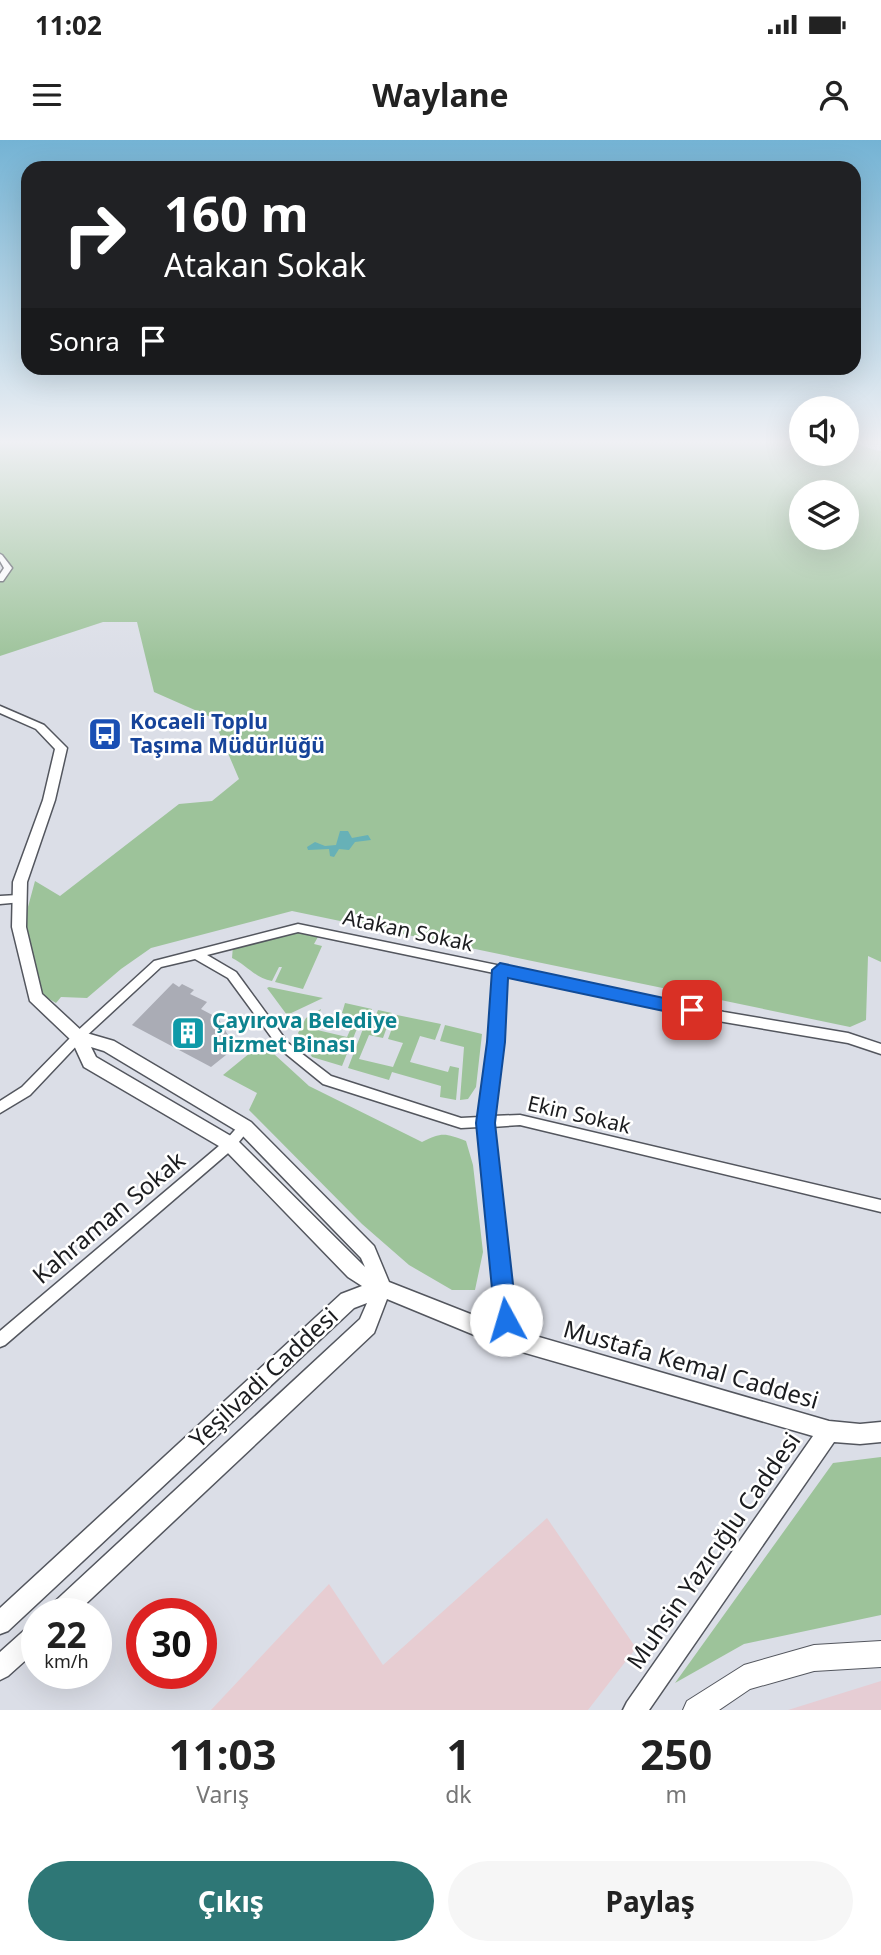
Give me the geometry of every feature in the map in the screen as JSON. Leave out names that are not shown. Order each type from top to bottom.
[{"type":"main road","points":[[696,1710],[744,1678],[814,1658],[881,1654]]},
{"type":"street","points":[[0,556],[8,568],[0,579]]},
{"type":"street","name":"Mustafa Kemal Caddesi","points":[[0,709],[40,727],[61,748],[49,800],[20,882],[19,927],[35,997],[78,1037],[90,1062],[230,1144],[354,1271],[382,1288],[501,1336],[829,1431]]},
{"type":"street","points":[[0,900],[18,900]]},
{"type":"street","name":"Atakan Sokak","points":[[0,1108],[26,1091],[78,1037],[158,964],[298,928],[724,1017],[848,1038],[881,1049]]},
{"type":"street","name":"Ekin Sokak","points":[[196,954],[232,975],[285,1046],[327,1080],[461,1123],[520,1120],[881,1206]]},
{"type":"street","points":[[500,970],[496,1042],[485,1123],[506,1320],[501,1336]]},
{"type":"street","name":"Mustafa Kemal Caddesi","points":[[78,1037],[109,1046],[245,1127],[368,1252],[382,1288]]},
{"type":"street","name":"Kahraman Sokak","points":[[0,1340],[230,1144],[245,1127]]},
{"type":"street","name":"Yeşilvadi Caddesi","points":[[75,1598],[367,1326],[382,1288]]},
{"type":"street","name":"Yeşilvadi Caddesi","points":[[0,1623],[348,1301],[382,1288]]},
{"type":"street","name":"Muhsin Yazıcığlu Caddesi","points":[[635,1710],[829,1431],[860,1434],[881,1432]]},
{"type":"street","points":[[1,1668],[21,1649]]},
{"type":"shaded area","points":[[547,1518],[636,1648],[588,1710],[211,1710],[329,1584],[383,1665]]},
{"type":"shaded area","points":[[881,1681],[881,1710],[788,1710]]},
{"type":"green space","points":[[0,514],[789,514],[789,550],[859,550],[859,514],[881,514],[881,962],[868,956],[866,1020],[850,1027],[292,911],[151,948],[87,998],[61,997],[56,1003],[41,994],[25,918],[35,881],[60,896],[179,804],[212,801],[239,779],[213,718],[154,692],[137,622],[103,622],[0,656],[0,581],[9,568],[0,555]]},
{"type":"green space","points":[[298,930],[319,935],[314,944],[322,946],[303,989],[275,982],[282,967],[279,967],[272,981],[261,978],[232,958],[233,946]]},
{"type":"green space","points":[[267,988],[323,998],[287,1015]]},
{"type":"green space","points":[[345,1003],[372,1009],[369,1017],[362,1016],[342,1066],[312,1057],[298,1033],[306,1018],[321,1009],[313,1029],[347,1037],[356,1017],[342,1013]]},
{"type":"green space","points":[[378,1010],[392,1013],[383,1038],[369,1035],[359,1059],[393,1067],[403,1043],[388,1039],[397,1015],[441,1024],[435,1040],[420,1036],[410,1062],[448,1072],[450,1066],[459,1068],[456,1100],[440,1097],[441,1086],[392,1072],[389,1080],[348,1068],[366,1021],[373,1022]]},
{"type":"green space","points":[[445,1025],[482,1034],[476,1087],[468,1099],[460,1100],[464,1047],[440,1041]]},
{"type":"green space","points":[[262,1043],[309,1086],[422,1142],[444,1135],[466,1141],[473,1165],[483,1252],[475,1290],[452,1290],[409,1265],[362,1224],[249,1110],[257,1093],[223,1075]]},
{"type":"green space","points":[[881,1457],[881,1615],[744,1644],[675,1683],[833,1463]]},
{"type":"water","points":[[340,831],[348,831],[352,838],[368,835],[371,840],[355,842],[349,850],[339,849],[334,857],[330,856],[329,849],[308,850],[307,847],[315,842],[325,846],[336,845]]},
{"type":"building","name":"Çayırova Belediye Hizmet Binası","points":[[173,983],[194,990],[190,994],[207,1002],[201,1009],[218,1018],[232,1042],[222,1046],[231,1051],[211,1067],[132,1025]]},
{"type":"place","name":"Kocaeli Toplu Taşıma Müdürlüğü","points":[[105,734]]},
{"type":"place","name":"Çayırova Belediye Hizmet Binası","points":[[188,1033]]},
{"type":"route","points":[[506,1320],[485,1123],[496,1042],[500,970],[692,1010]]}]
